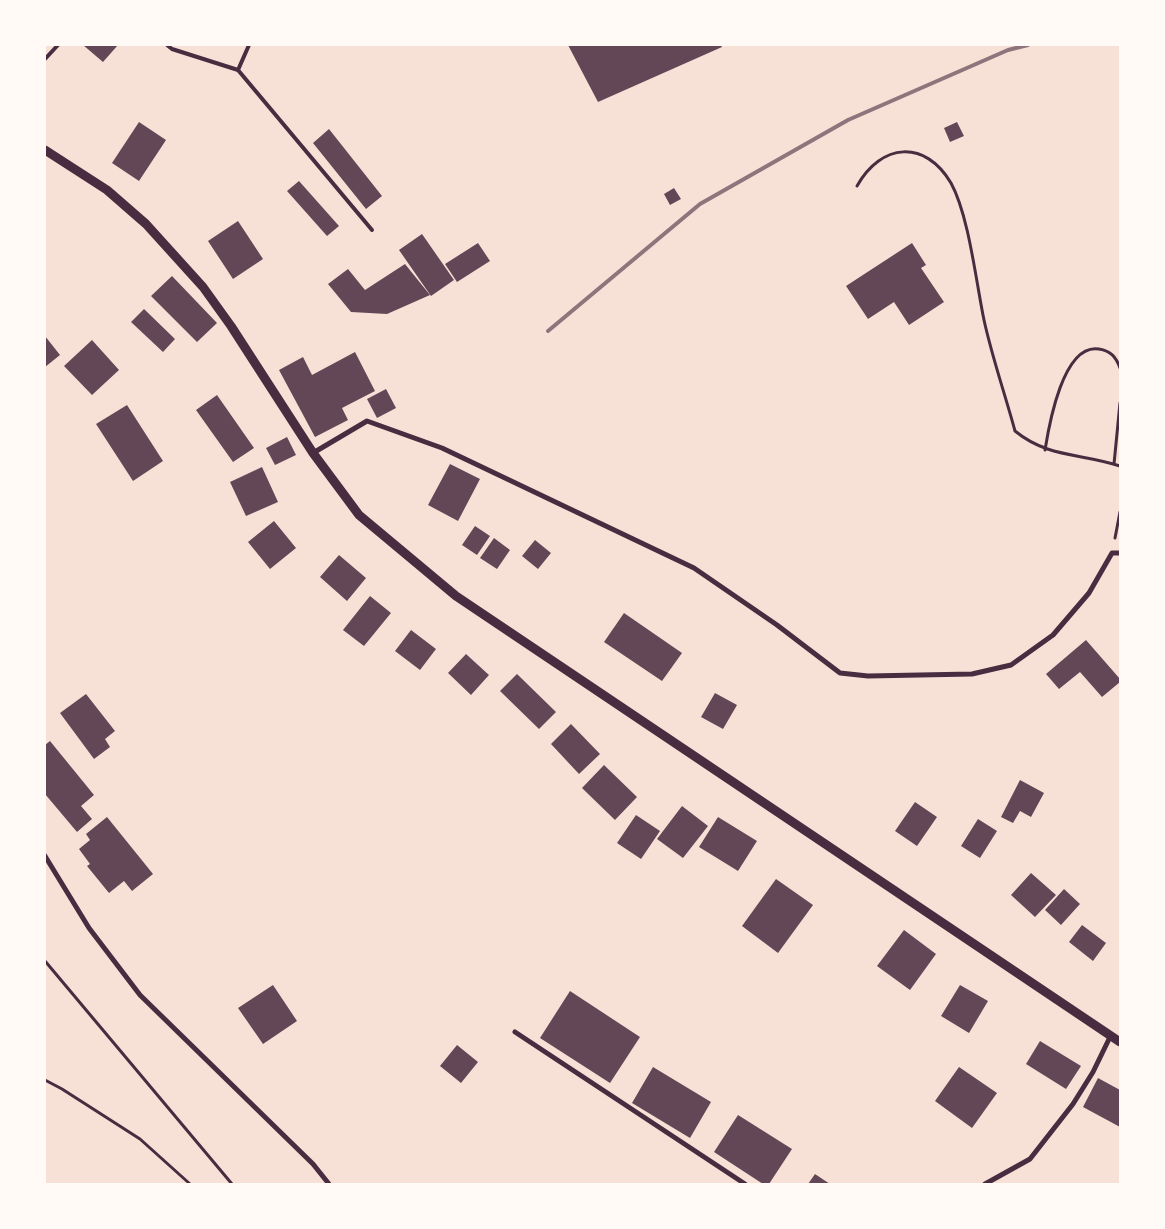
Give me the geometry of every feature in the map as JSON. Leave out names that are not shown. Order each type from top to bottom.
[{"type":"street","points":[[45,150],[107,190],[146,224],[203,287],[231,326],[313,453],[359,515],[456,596],[1120,1042]]},
{"type":"street","points":[[313,453],[367,421],[442,448],[694,568],[777,625],[840,673],[868,676],[972,674],[1011,665],[1054,635],[1089,594],[1112,553],[1120,553]]},
{"type":"street","points":[[45,856],[89,928],[140,995],[313,1164],[329,1184]]},
{"type":"street","points":[[515,1032],[746,1184]]},
{"type":"street","points":[[985,1184],[1030,1159],[1073,1104],[1093,1072],[1110,1035]]},
{"type":"lane","points":[[45,59],[58,45]]},
{"type":"lane","points":[[167,45],[172,49],[238,70],[372,230]]},
{"type":"lane","points":[[238,70],[249,45]]},
{"type":"path","points":[[857,186],[875,162],[893,153],[911,150],[926,156],[941,168],[952,186],[962,215],[985,323],[1015,431],[1028,442],[1044,450],[1120,466]]},
{"type":"path","points":[[1044,450],[1054,404],[1072,365],[1083,352],[1093,348],[1105,350],[1117,358],[1120,368]]},
{"type":"path","points":[[1114,464],[1120,402]]},
{"type":"path","points":[[1112,553],[1120,512]]},
{"type":"path","points":[[45,961],[232,1184]]},
{"type":"path","points":[[45,1080],[140,1139],[190,1184]]},
{"type":"building","points":[[83,45],[118,45],[103,62]]},
{"type":"building","points":[[568,45],[721,45],[722,47],[598,102]]},
{"type":"building","points":[[139,122],[166,140],[139,181],[112,163]]},
{"type":"building","points":[[957,122],[964,136],[950,142],[944,128]]},
{"type":"building","points":[[329,129],[382,196],[366,209],[313,143]]},
{"type":"building","points":[[299,181],[339,226],[327,236],[287,191]]},
{"type":"building","points":[[674,188],[681,199],[670,205],[664,194]]},
{"type":"building","points":[[238,221],[263,259],[233,279],[208,241]]},
{"type":"building","points":[[422,234],[454,280],[431,296],[399,250]]},
{"type":"building","points":[[478,243],[490,261],[457,282],[445,264]]},
{"type":"building","points":[[912,243],[926,265],[921,268],[944,302],[909,325],[894,302],[868,319],[846,286]]},
{"type":"building","points":[[405,264],[430,295],[387,314],[351,312],[328,284],[348,269],[365,290]]},
{"type":"building","points":[[172,276],[217,323],[197,342],[151,296]]},
{"type":"building","points":[[144,309],[175,339],[163,352],[131,322]]},
{"type":"building","points":[[45,336],[60,355],[45,367]]},
{"type":"building","points":[[92,340],[119,370],[92,395],[64,366]]},
{"type":"building","points":[[355,352],[375,391],[342,408],[348,420],[315,437],[279,370],[303,357],[312,375]]},
{"type":"building","points":[[386,389],[396,408],[377,418],[367,399]]},
{"type":"building","points":[[217,395],[254,448],[233,462],[196,410]]},
{"type":"building","points":[[127,405],[163,461],[133,481],[96,424]]},
{"type":"building","points":[[287,437],[296,455],[275,465],[266,448]]},
{"type":"building","points":[[450,464],[480,479],[458,521],[428,505]]},
{"type":"building","points":[[262,467],[278,502],[246,516],[230,482]]},
{"type":"building","points":[[274,521],[296,548],[270,569],[248,542]]},
{"type":"building","points":[[475,526],[490,536],[477,555],[462,545]]},
{"type":"building","points":[[494,538],[510,550],[497,569],[480,558]]},
{"type":"building","points":[[535,540],[551,553],[538,569],[522,556]]},
{"type":"building","points":[[339,555],[366,578],[347,601],[320,577]]},
{"type":"building","points":[[370,596],[391,613],[364,646],[343,630]]},
{"type":"building","points":[[624,613],[682,653],[662,681],[604,642]]},
{"type":"building","points":[[411,630],[436,649],[420,670],[395,651]]},
{"type":"building","points":[[1086,640],[1120,679],[1120,682],[1102,697],[1080,672],[1059,689],[1046,674]]},
{"type":"building","points":[[466,654],[489,675],[471,695],[448,673]]},
{"type":"building","points":[[517,674],[556,712],[539,729],[500,691]]},
{"type":"building","points":[[715,693],[737,705],[723,729],[701,717]]},
{"type":"building","points":[[86,694],[115,731],[105,739],[110,747],[94,759],[60,713]]},
{"type":"building","points":[[571,724],[600,754],[579,774],[551,744]]},
{"type":"building","points":[[50,741],[94,795],[81,806],[92,819],[77,832],[45,794],[45,745]]},
{"type":"building","points":[[604,765],[637,797],[615,820],[582,788]]},
{"type":"building","points":[[1020,780],[1044,793],[1031,817],[1020,811],[1013,823],[1001,817]]},
{"type":"building","points":[[915,802],[937,817],[917,846],[895,831]]},
{"type":"building","points":[[682,806],[708,826],[683,858],[657,839]]},
{"type":"building","points":[[636,815],[660,831],[641,859],[617,843]]},
{"type":"building","points":[[107,817],[153,874],[132,891],[124,881],[109,893],[87,866],[90,864],[79,849],[90,840],[86,834]]},
{"type":"building","points":[[718,817],[757,841],[738,871],[699,847]]},
{"type":"building","points":[[978,819],[997,831],[980,858],[961,846]]},
{"type":"building","points":[[1031,873],[1056,895],[1035,917],[1011,895]]},
{"type":"building","points":[[776,879],[813,905],[778,953],[742,926]]},
{"type":"building","points":[[1064,889],[1080,904],[1061,925],[1045,910]]},
{"type":"building","points":[[1082,925],[1106,943],[1093,961],[1069,942]]},
{"type":"building","points":[[904,930],[936,954],[910,990],[877,966]]},
{"type":"building","points":[[273,985],[297,1021],[263,1044],[238,1008]]},
{"type":"building","points":[[960,985],[988,1001],[969,1033],[941,1016]]},
{"type":"building","points":[[570,991],[640,1037],[610,1083],[540,1038]]},
{"type":"building","points":[[1040,1041],[1081,1066],[1066,1089],[1026,1064]]},
{"type":"building","points":[[457,1045],[478,1062],[461,1083],[440,1066]]},
{"type":"building","points":[[653,1067],[711,1102],[690,1138],[632,1103]]},
{"type":"building","points":[[959,1067],[997,1093],[972,1128],[935,1101]]},
{"type":"building","points":[[1098,1078],[1120,1090],[1120,1127],[1083,1107]]},
{"type":"building","points":[[738,1115],[792,1149],[769,1184],[763,1184],[714,1152]]},
{"type":"building","points":[[815,1174],[830,1184],[808,1184]]},
{"type":"railway","points":[[548,331],[700,204],[848,120],[1008,50],[1028,45]]}]
